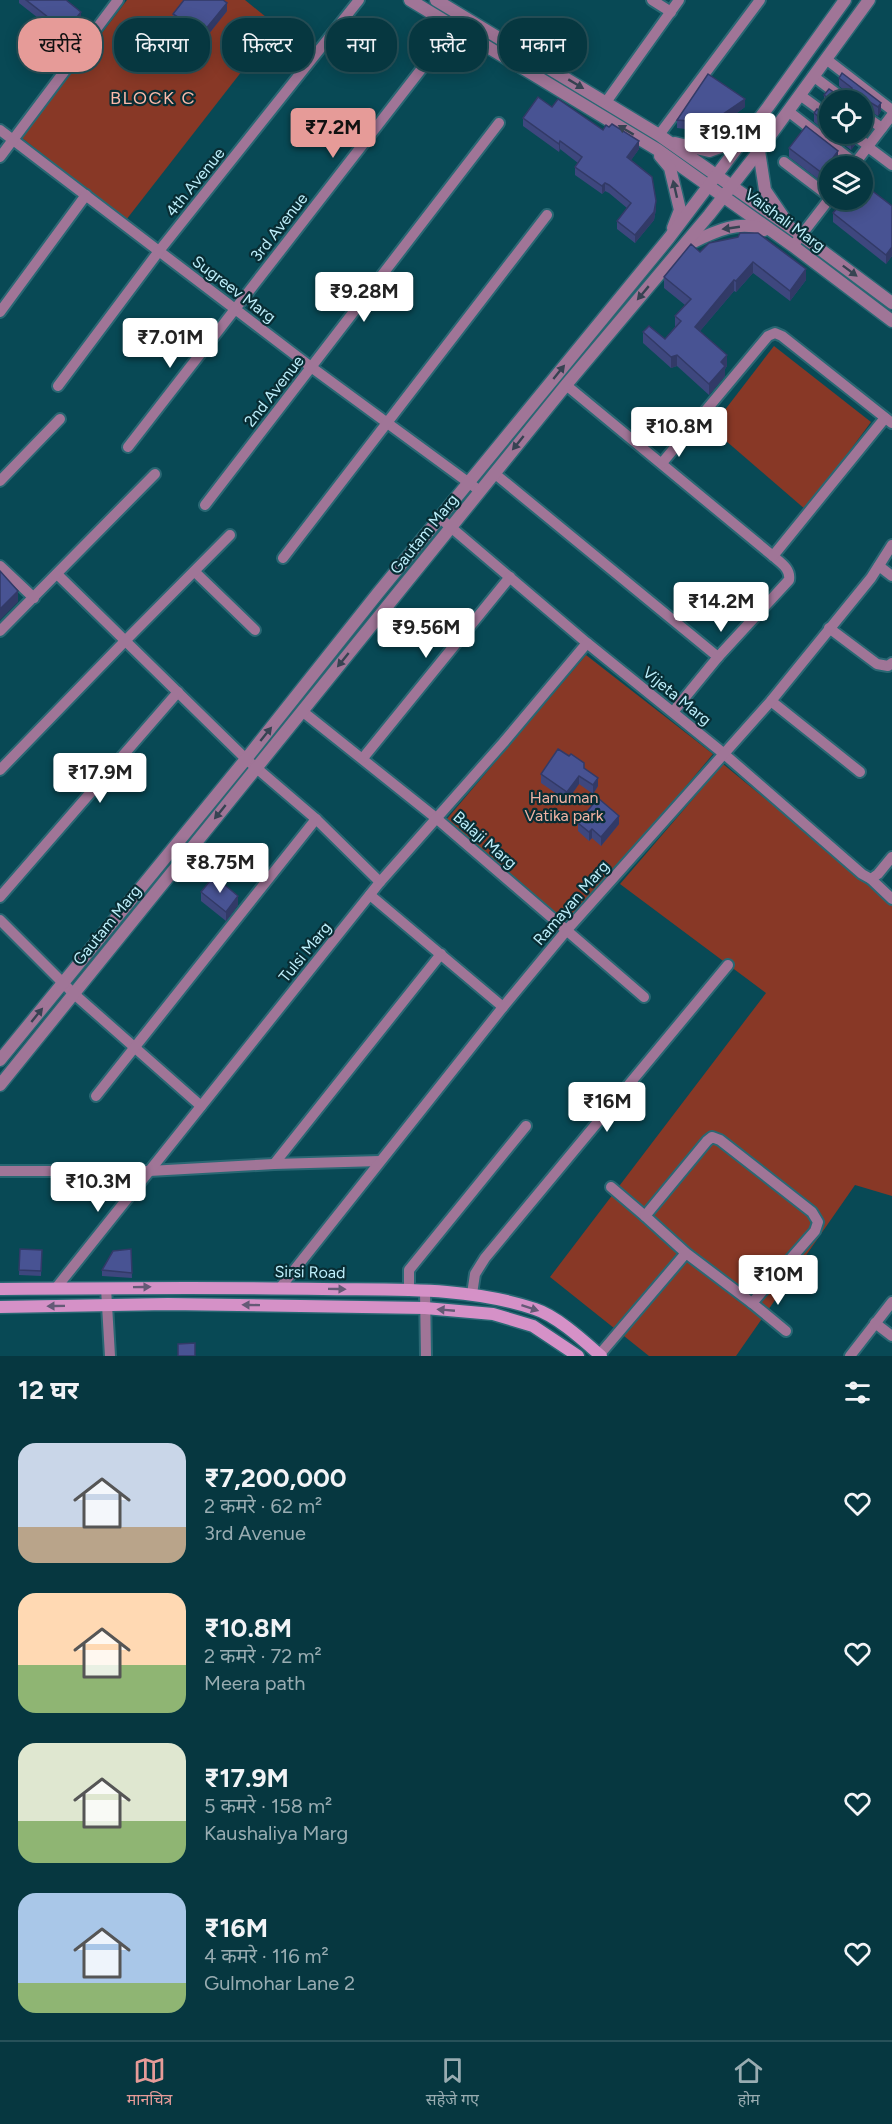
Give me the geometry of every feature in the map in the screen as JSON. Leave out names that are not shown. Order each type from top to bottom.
[{"type":"main road","name":"Sirsi Road","points":[[0,1288],[280,1288],[425,1290],[472,1294],[494,1297],[538,1310],[580,1336],[600,1355]]},
{"type":"main road","name":"Sirsi Road","points":[[0,1307],[168,1304],[425,1308],[493,1314],[533,1326],[578,1356]]},
{"type":"street","points":[[0,158],[118,0]]},
{"type":"street","name":"4th Avenue","points":[[58,386],[159,251],[359,0]]},
{"type":"street","name":"Vaishali Marg","points":[[410,0],[439,18]]},
{"type":"street","name":"Vaishali Marg","points":[[436,0],[664,138],[796,231],[892,303]]},
{"type":"street","points":[[652,0],[670,12]]},
{"type":"street","points":[[599,114],[680,0]]},
{"type":"street","points":[[760,0],[664,138],[709,151],[745,138],[845,0]]},
{"type":"street","name":"Gautam Marg","points":[[0,1060],[251,763],[302,711],[566,385],[681,249],[759,151],[869,0]]},
{"type":"street","points":[[815,42],[892,110]]},
{"type":"street","name":"Vaishali Marg","points":[[487,47],[651,145],[710,185],[892,321]]},
{"type":"street","name":"3rd Avenue","points":[[128,447],[418,72]]},
{"type":"street","points":[[813,76],[832,90]]},
{"type":"street","points":[[800,95],[819,109]]},
{"type":"street","points":[[788,111],[843,156]]},
{"type":"street","points":[[862,156],[892,115]]},
{"type":"street","points":[[873,122],[882,128]]},
{"type":"street","name":"2nd Avenue","points":[[205,505],[499,123]]},
{"type":"street","name":"Sugreev Marg","points":[[0,130],[311,367],[480,491]]},
{"type":"street","name":"Gautam Marg","points":[[0,1085],[440,518],[669,238],[745,138]]},
{"type":"street","points":[[865,144],[892,165]]},
{"type":"street","points":[[651,145],[670,168],[680,210],[669,238]]},
{"type":"street","points":[[759,151],[765,190],[796,231]]},
{"type":"street","points":[[784,162],[819,189]]},
{"type":"street","points":[[0,312],[86,195]]},
{"type":"street","points":[[681,249],[717,230],[753,225],[788,243],[796,231],[819,209]]},
{"type":"street","points":[[283,558],[547,215]]},
{"type":"street","points":[[662,463],[768,336],[775,333],[782,336],[889,421],[772,556]]},
{"type":"street","points":[[566,385],[787,568],[790,575],[789,580],[718,657],[673,712]]},
{"type":"street","points":[[0,481],[60,419]]},
{"type":"street","points":[[494,473],[718,657]]},
{"type":"street","points":[[0,631],[156,474]]},
{"type":"street","name":"Vijeta Marg","points":[[440,518],[587,643],[723,753],[892,898]]},
{"type":"street","points":[[0,770],[231,535]]},
{"type":"street","name":"Ramayan Marg","points":[[280,1288],[566,930],[771,700],[871,578],[892,545]]},
{"type":"street","points":[[0,566],[34,598]]},
{"type":"street","points":[[879,566],[892,576]]},
{"type":"street","points":[[195,572],[255,630]]},
{"type":"street","points":[[57,574],[251,763],[316,819],[380,882]]},
{"type":"street","points":[[363,758],[510,577]]},
{"type":"street","points":[[829,628],[877,664],[888,666],[892,663]]},
{"type":"street","name":"Tulsi Marg","points":[[56,1288],[380,882],[503,743],[587,643]]},
{"type":"street","points":[[0,897],[178,692]]},
{"type":"street","points":[[771,700],[860,772]]},
{"type":"street","name":"Balaji Marg","points":[[302,711],[436,818],[644,997]]},
{"type":"street","points":[[96,1096],[133,1046],[316,819]]},
{"type":"street","points":[[871,879],[892,857]]},
{"type":"street","points":[[370,896],[503,1007]]},
{"type":"street","points":[[0,920],[73,993],[201,1106]]},
{"type":"street","points":[[274,1164],[441,954]]},
{"type":"street","points":[[472,1294],[475,1274],[485,1258],[728,964]]},
{"type":"street","points":[[409,1290],[409,1270],[526,1126]]},
{"type":"street","points":[[645,1216],[712,1137],[720,1140],[812,1212],[818,1222],[815,1231],[752,1303]]},
{"type":"street","points":[[0,1171],[149,1171],[380,1161]]},
{"type":"street","points":[[611,1187],[686,1253],[786,1331]]},
{"type":"street","points":[[600,1355],[686,1253]]},
{"type":"street","points":[[106,1287],[110,1356]]},
{"type":"street","points":[[425,1290],[426,1356]]},
{"type":"street","points":[[850,1356],[892,1302]]},
{"type":"street","points":[[875,1323],[892,1336]]},
{"type":"green space","points":[[127,0],[245,0],[267,18],[222,18],[222,72],[241,72],[126,220],[22,138],[72,72],[102,72],[102,33]]},
{"type":"green space","points":[[774,346],[871,422],[806,510],[711,428]]},
{"type":"green space","name":"Hanuman Vatika park","points":[[586,655],[713,754],[569,926],[446,820]]},
{"type":"green space","points":[[723,764],[892,903],[892,1196],[855,1185],[736,1356],[649,1356],[550,1277],[766,993],[620,884]]},
{"type":"building","points":[[26,0],[66,0],[81,12],[76,18],[49,18]]},
{"type":"building","points":[[184,0],[223,0],[227,3],[210,24],[210,18],[179,18],[173,14]]},
{"type":"building","points":[[842,73],[864,90],[852,90],[839,78]]},
{"type":"building","points":[[708,74],[745,99],[720,116],[702,122],[677,120]]},
{"type":"building","points":[[538,97],[552,107],[558,99],[603,130],[606,125],[609,127],[612,124],[639,141],[627,157],[652,177],[656,201],[654,212],[635,235],[617,221],[631,203],[609,185],[605,183],[602,186],[575,167],[582,157],[560,141],[559,144],[523,118]]},
{"type":"building","points":[[873,97],[881,103],[878,107],[873,104]]},
{"type":"building","points":[[806,126],[819,136],[819,144],[829,144],[838,151],[834,156],[819,156],[819,171],[789,148]]},
{"type":"building","points":[[873,191],[892,206],[892,247],[886,255],[833,213],[836,210],[873,210]]},
{"type":"building","points":[[740,233],[758,233],[806,269],[790,291],[753,262],[736,281],[734,280],[695,327],[727,355],[721,362],[725,366],[709,384],[677,355],[671,357],[643,332],[649,326],[665,339],[681,321],[675,316],[691,299],[664,277],[691,244],[700,252],[709,243],[738,237]]},
{"type":"building","points":[[0,571],[18,591],[0,609]]},
{"type":"building","points":[[558,749],[584,763],[584,768],[598,778],[593,785],[579,776],[567,792],[541,774]]},
{"type":"building","points":[[598,798],[619,816],[601,837],[592,829],[589,832],[578,823]]},
{"type":"building","points":[[214,876],[238,896],[226,912],[201,892]]},
{"type":"building","points":[[20,1249],[42,1250],[41,1271],[19,1270]]},
{"type":"building","points":[[131,1249],[132,1273],[102,1270],[113,1251]]},
{"type":"building","points":[[195,1343],[195,1356],[178,1356],[178,1344]]},
{"type":"district","name":"BLOCK C","points":[[153,98]]}]
